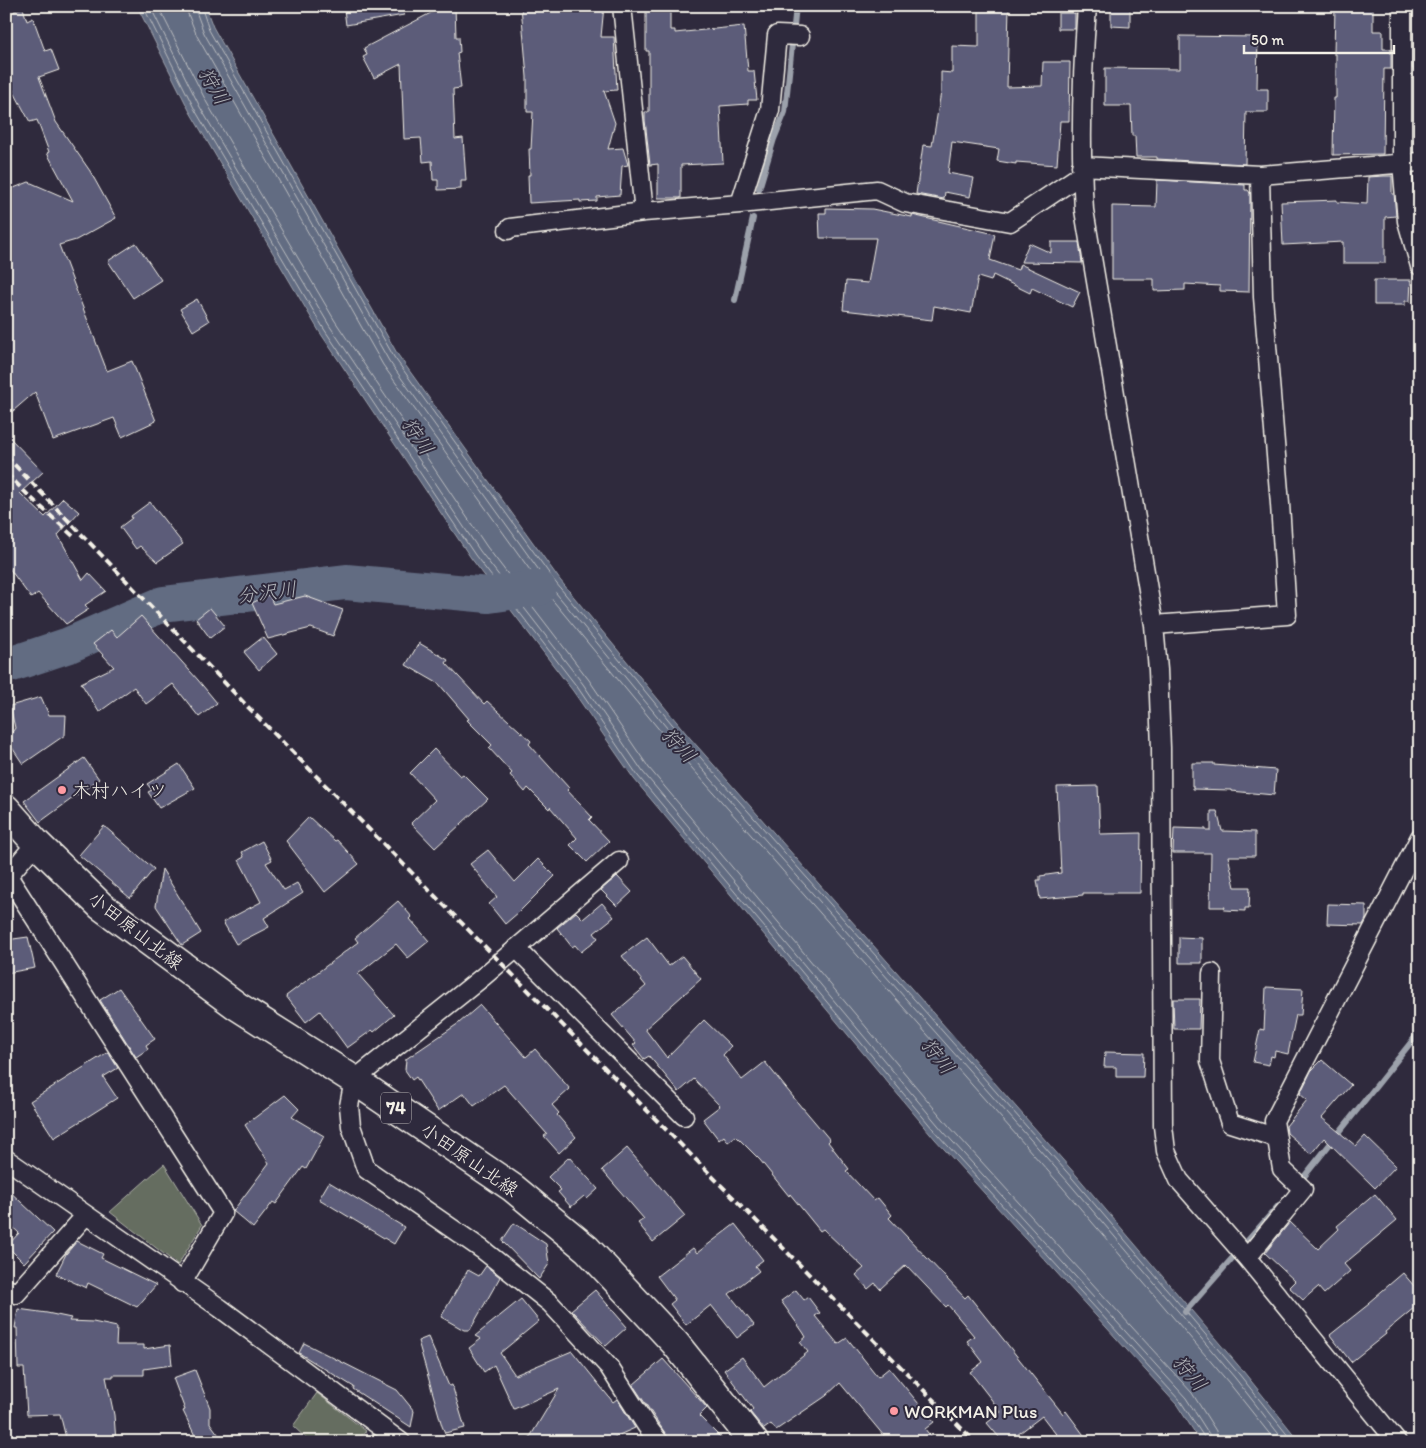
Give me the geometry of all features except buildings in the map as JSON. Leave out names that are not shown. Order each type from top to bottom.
[{"type":"main road","name":"小田原山北線","points":[[6,809],[36,843],[101,906],[237,1006],[354,1080],[513,1188],[587,1250],[675,1343],[754,1442]]},
{"type":"street","points":[[622,6],[644,212]]},
{"type":"street","points":[[1087,6],[1084,40],[1082,170],[1084,210],[1154,625],[1158,670],[1161,748],[1162,1117],[1166,1151],[1179,1180],[1247,1258],[1397,1442]]},
{"type":"street","points":[[1402,6],[1411,163],[1407,222],[1420,266]]},
{"type":"street","points":[[740,204],[770,110],[777,35],[791,36]]},
{"type":"street","points":[[508,230],[510,228],[644,212],[877,190],[905,203],[1010,222],[1082,170],[1260,175],[1411,163]]},
{"type":"street","points":[[1154,625],[1286,615],[1280,504],[1263,297],[1260,175]]},
{"type":"street","points":[[1247,1258],[1303,1189],[1282,1169],[1274,1121],[1420,837]]},
{"type":"street","points":[[36,843],[8,876],[223,1213],[182,1282]]},
{"type":"street","points":[[619,861],[484,976],[354,1080],[349,1106],[351,1126],[366,1169],[483,1250],[550,1303],[608,1367],[659,1442]]},
{"type":"street","points":[[516,948],[684,1116]]},
{"type":"street","points":[[1212,973],[1210,1062],[1230,1123],[1277,1138]]},
{"type":"street","points":[[6,1159],[85,1216],[220,1308],[402,1442]]},
{"type":"street","points":[[6,1288],[16,1294],[85,1216]]},
{"type":"green space","points":[[164,1164],[202,1225],[178,1265],[110,1212]]},
{"type":"green space","points":[[317,1393],[366,1431],[356,1442],[310,1442],[293,1426]]},
{"type":"water","name":"狩川","points":[[137,6],[205,6],[213,27],[398,355],[560,580],[690,738],[1077,1176],[1243,1371],[1300,1442],[1201,1442],[1177,1405],[935,1139],[634,779],[573,691],[471,558],[319,331],[190,112]]},
{"type":"waterway","points":[[759,189],[774,139],[785,112],[796,6]]},
{"type":"waterway","points":[[735,300],[753,218]]},
{"type":"waterway","name":"分沢川","points":[[6,664],[12,664],[69,645],[163,604],[346,582],[489,595],[538,588]]},
{"type":"waterway","points":[[1299,1183],[1420,1031]]},
{"type":"waterway","points":[[1185,1312],[1279,1205]]},
{"type":"railway","points":[[6,456],[248,707],[975,1442]]},
{"type":"railway","points":[[6,473],[73,536]]},
{"type":"place","name":"木村ハイツ","points":[[62,790]]},
{"type":"place","name":"WORKMAN Plus","points":[[894,1411]]}]
